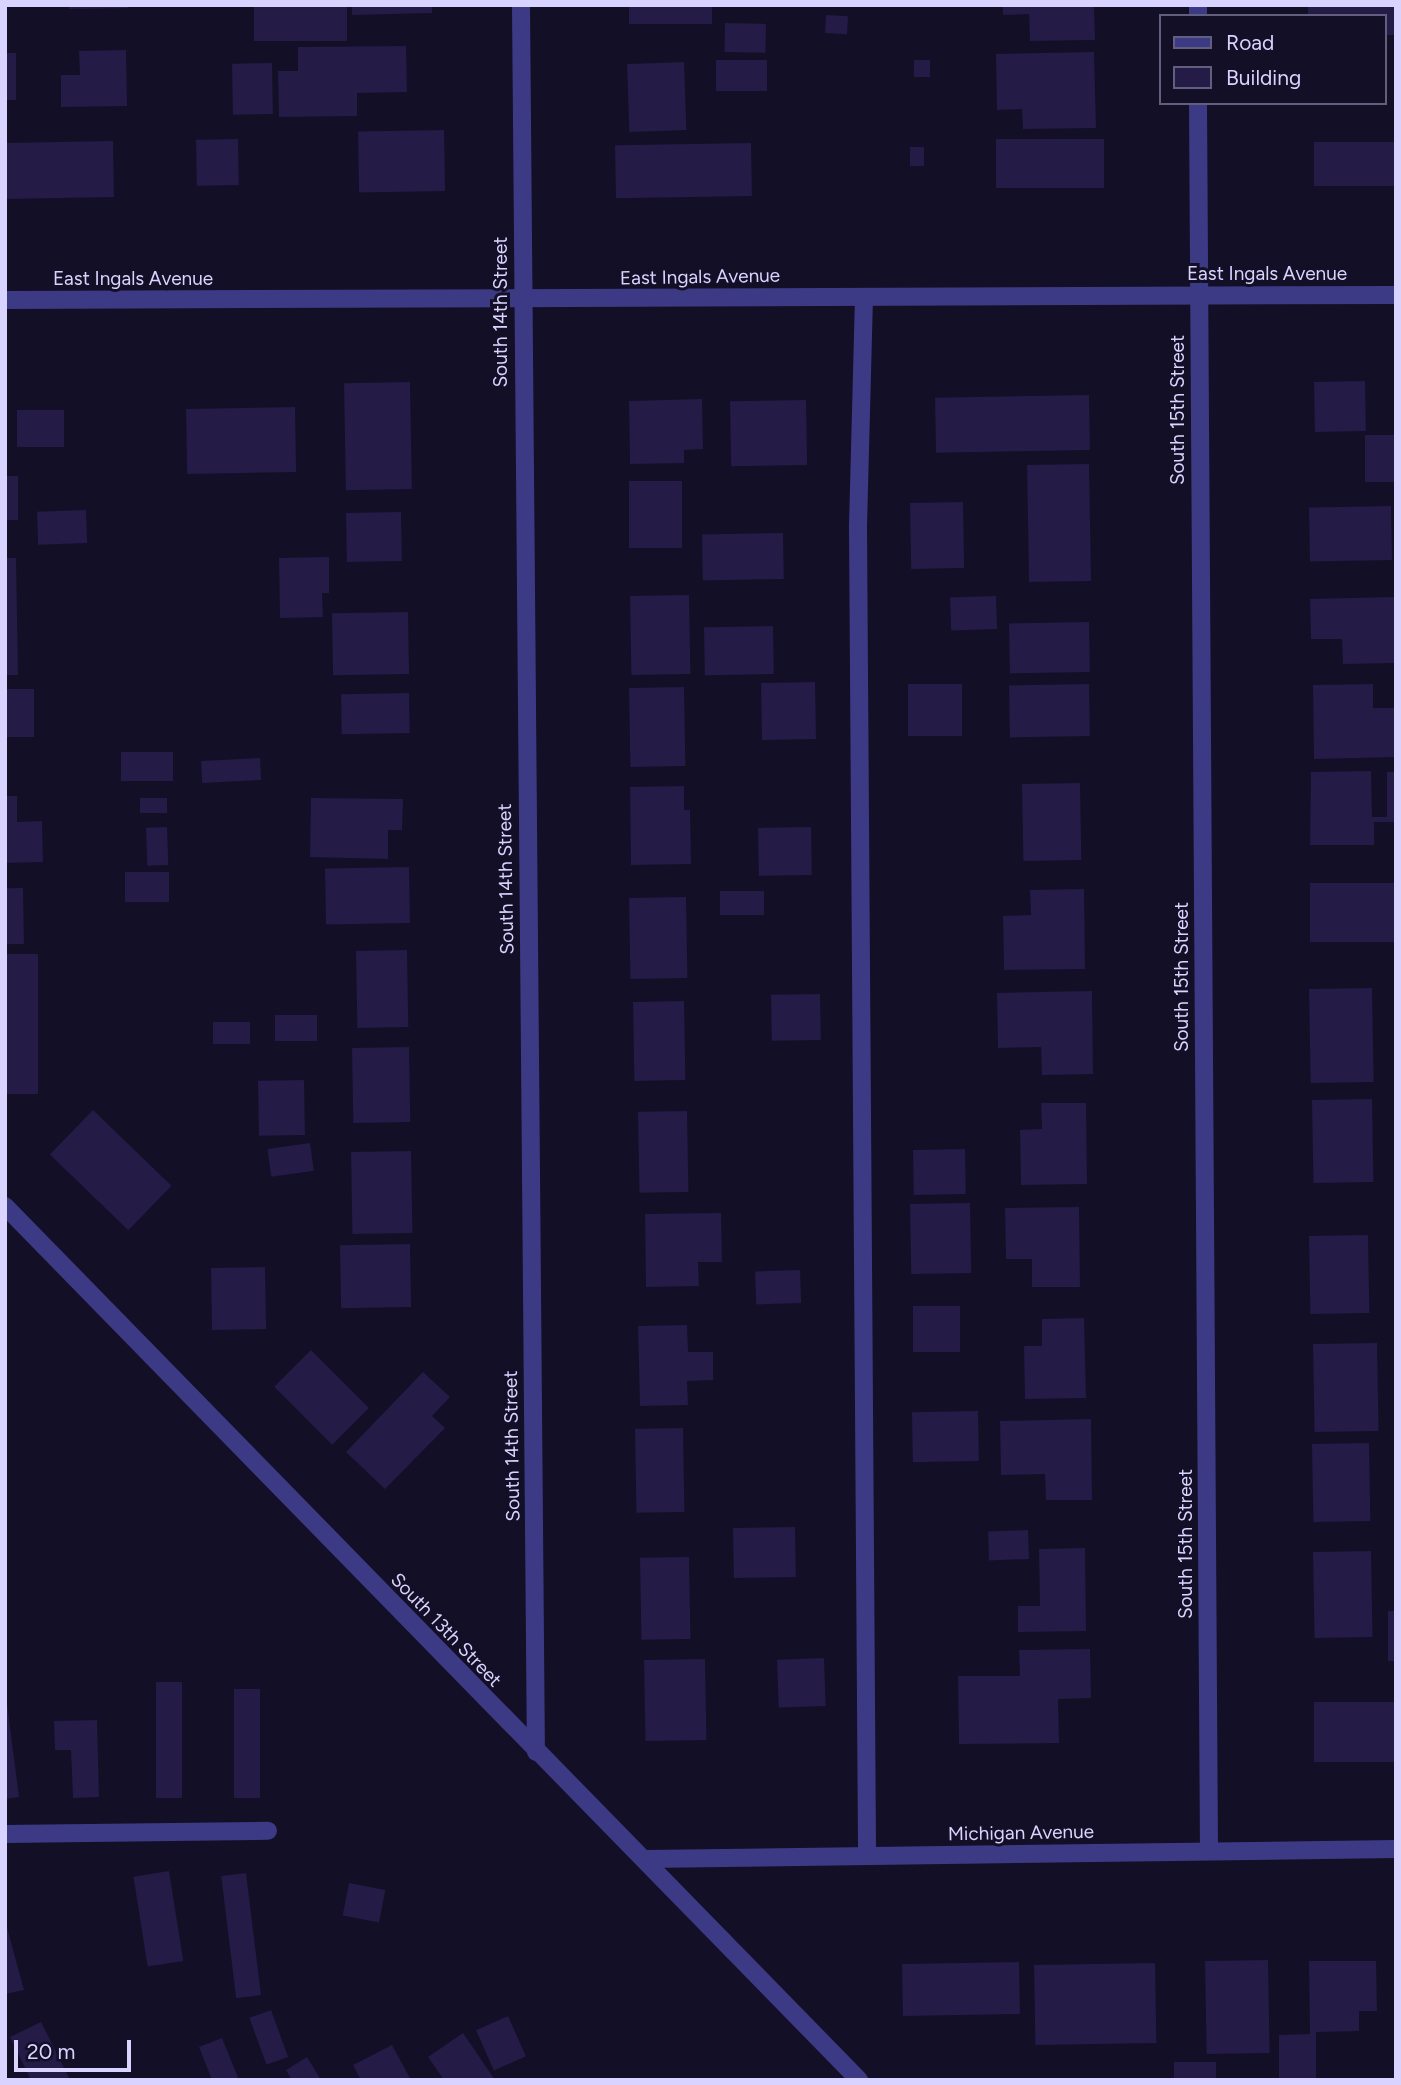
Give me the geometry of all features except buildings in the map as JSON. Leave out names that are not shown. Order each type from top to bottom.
[{"type":"street","name":"South 14th Street","points":[[521,5],[521,300],[536,1752]]},
{"type":"street","name":"South 15th Street","points":[[1198,105],[1209,1851]]},
{"type":"street","name":"East Ingals Avenue","points":[[5,300],[1396,295]]},
{"type":"street","points":[[864,296],[858,540],[867,1856]]},
{"type":"street","name":"South 13th Street","points":[[5,1206],[536,1752],[646,1859],[859,2080]]},
{"type":"street","points":[[5,1834],[268,1831]]},
{"type":"street","name":"Michigan Avenue","points":[[646,1859],[1396,1849]]}]
